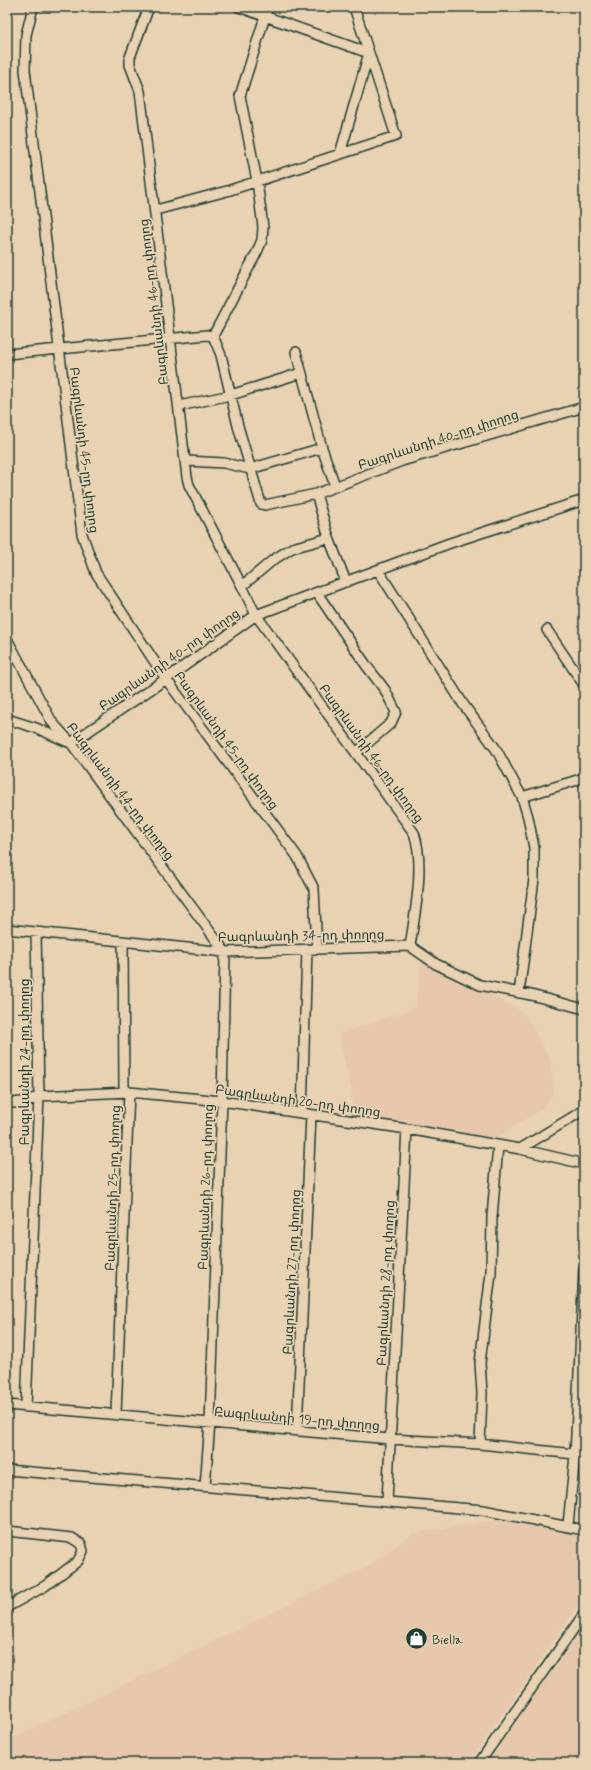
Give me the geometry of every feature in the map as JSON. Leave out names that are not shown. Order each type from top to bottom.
[{"type":"street","name":"Բագրևանդի 45-րդ փողոց","points":[[33,7],[26,35],[25,70],[82,534],[96,573],[166,679],[296,856],[314,889],[317,949]]},
{"type":"street","name":"Բագրևանդի 46-րդ փողոց","points":[[149,7],[130,57],[130,65],[140,91],[189,485],[242,586]]},
{"type":"street","points":[[239,7],[369,53]]},
{"type":"street","points":[[213,336],[262,240],[263,227],[258,181],[240,96],[268,7]]},
{"type":"street","points":[[156,210],[258,181],[396,136],[354,7]]},
{"type":"street","points":[[340,154],[369,53]]},
{"type":"street","points":[[7,354],[170,338],[207,335],[213,336]]},
{"type":"street","points":[[213,336],[221,355],[250,469]]},
{"type":"street","points":[[296,352],[322,448],[335,486]]},
{"type":"street","points":[[179,406],[230,395],[301,373]]},
{"type":"street","name":"Բագրևանդի 40-րդ փողոց","points":[[250,469],[261,504],[266,505],[316,494],[402,461],[584,407]]},
{"type":"street","points":[[186,461],[224,463],[250,469],[322,448]]},
{"type":"street","points":[[316,494],[329,538],[346,582]]},
{"type":"street","points":[[256,615],[450,543],[584,500]]},
{"type":"street","points":[[242,586],[273,560],[292,548],[329,538]]},
{"type":"street","points":[[378,570],[463,704],[496,749],[522,797],[528,817],[534,848],[534,879],[519,993]]},
{"type":"street","name":"Բագրևանդի 40-րդ փողոց","points":[[72,743],[256,615],[242,586]]},
{"type":"street","points":[[317,592],[366,665],[385,690],[396,712],[391,723],[356,753]]},
{"type":"street","name":"Բագրևանդի 46-րդ փողոց","points":[[256,615],[414,833],[417,843],[418,898],[410,946]]},
{"type":"street","points":[[547,630],[584,685]]},
{"type":"street","name":"Բագրևանդի 44-րդ փողոց","points":[[7,639],[52,722],[72,743],[225,952]]},
{"type":"street","points":[[7,719],[36,728],[72,743]]},
{"type":"street","points":[[522,797],[584,778]]},
{"type":"street","name":"Բագրևանդի 34-րդ փողոց","points":[[7,929],[225,952],[410,946]]},
{"type":"street","name":"Բագրևանդի 24-րդ փողոց","points":[[26,1407],[40,1096],[36,932]]},
{"type":"street","name":"Բագրևանդի 25-րդ փողոց","points":[[116,1414],[129,1092],[124,1089],[123,942]]},
{"type":"street","points":[[410,946],[436,964],[480,985],[584,1009]]},
{"type":"street","name":"Բագրևանդի 27-րդ փողոց","points":[[297,1430],[307,1114],[307,950]]},
{"type":"street","name":"Բագրևանդի 26-րդ փողոց","points":[[205,1486],[210,1422],[222,1101],[225,952]]},
{"type":"street","name":"Բագրևանդի 20-րդ փողոց","points":[[7,1103],[30,1101],[40,1096],[129,1092],[222,1101],[407,1129],[520,1149],[584,1164]]},
{"type":"street","points":[[520,1149],[584,1110]]},
{"type":"street","name":"Բագրևանդի 28-րդ փողոց","points":[[387,1501],[407,1129]]},
{"type":"street","points":[[480,1444],[482,1393],[480,1363],[491,1273],[492,1217],[498,1146]]},
{"type":"street","points":[[568,1525],[580,1455],[584,1269]]},
{"type":"street","name":"Բագրևանդի 19-րդ փողոց","points":[[7,1405],[390,1439],[480,1444],[580,1455]]},
{"type":"street","points":[[7,1470],[483,1510],[568,1525],[584,1530]]},
{"type":"street","points":[[7,1531],[72,1538],[81,1544],[83,1551],[78,1561],[45,1586],[7,1607]]},
{"type":"street","points":[[479,1763],[584,1614]]},
{"type":"shaded area","points":[[422,960],[516,1008],[526,1016],[550,1058],[554,1091],[543,1108],[493,1140],[351,1116],[352,1092],[338,1034],[415,1008]]},
{"type":"shaded area","points":[[495,1520],[565,1531],[584,1537],[584,1597],[469,1763],[7,1763],[7,1741],[370,1565],[413,1533]]},
{"type":"shaded area","points":[[584,1625],[584,1763],[488,1763],[538,1690]]},
{"type":"place","name":"Biella","points":[[417,1639]]}]
